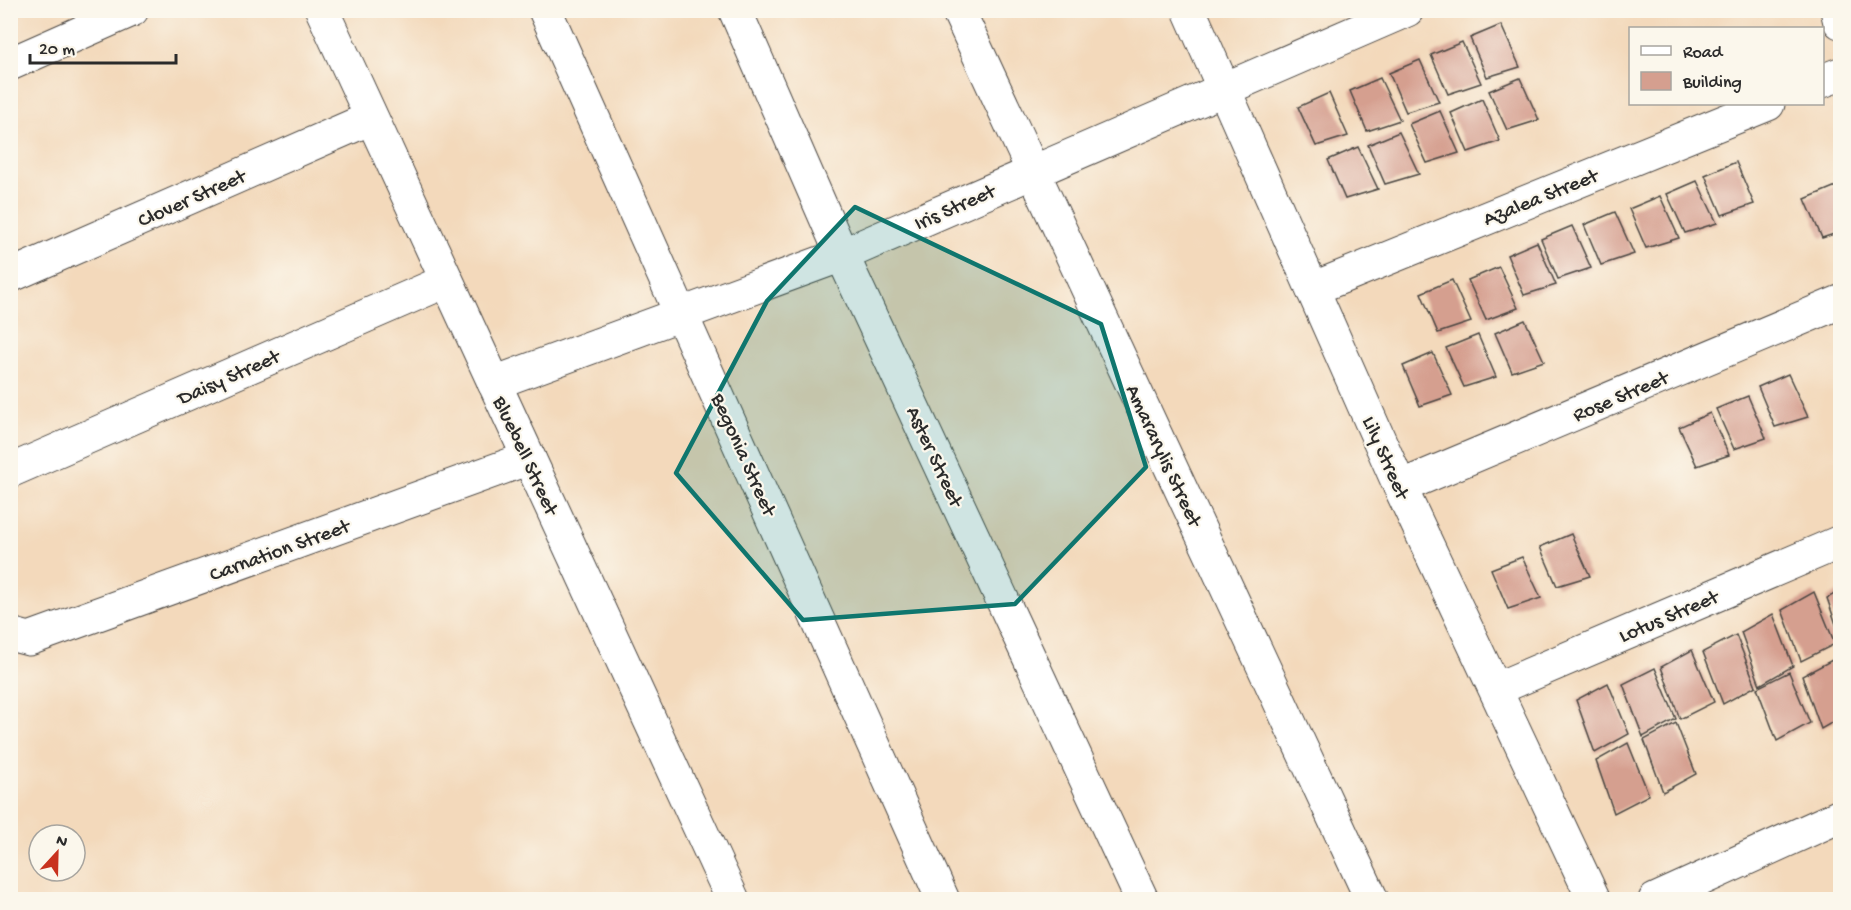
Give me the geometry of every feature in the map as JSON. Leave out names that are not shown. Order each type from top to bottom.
[{"type":"street","points":[[10,64],[132,10]]},
{"type":"street","name":"Bluebell Street","points":[[322,10],[733,900]]},
{"type":"street","name":"Begonia Street","points":[[545,10],[944,900]]},
{"type":"street","name":"Aster Street","points":[[735,10],[842,255],[1143,900]]},
{"type":"street","name":"Amararylis Street","points":[[958,10],[1372,900]]},
{"type":"street","name":"Lily Street","points":[[1189,10],[1400,487],[1497,689],[1594,900]]},
{"type":"street","name":"Iris Street","points":[[494,383],[842,255],[1407,10]]},
{"type":"street","points":[[1837,10],[1840,22]]},
{"type":"street","points":[[1824,80],[1840,74]]},
{"type":"street","name":"Azalea Street","points":[[1312,289],[1766,105]]},
{"type":"street","name":"Clover Street","points":[[10,276],[371,117]]},
{"type":"street","name":"Daisy Street","points":[[10,471],[446,281]]},
{"type":"street","name":"Rose Street","points":[[1400,487],[1840,302]]},
{"type":"street","name":"Carnation Street","points":[[20,637],[529,458]]},
{"type":"street","name":"Lotus Street","points":[[1497,689],[1840,542]]},
{"type":"street","points":[[1655,900],[1840,816]]},
{"type":"highlighted area","points":[[855,207],[1101,324],[1146,467],[1015,604],[803,620],[676,473],[767,301]]},
{"type":"building","points":[[1501,25],[1520,67],[1487,77],[1470,38]]},
{"type":"building","points":[[1462,42],[1481,83],[1448,94],[1431,55]]},
{"type":"building","points":[[1420,60],[1439,102],[1406,112],[1389,73]]},
{"type":"building","points":[[1380,78],[1400,120],[1367,131],[1350,91]]},
{"type":"building","points":[[1520,78],[1539,120],[1507,130],[1489,91]]},
{"type":"building","points":[[1329,93],[1348,136],[1316,146],[1298,107]]},
{"type":"building","points":[[1482,99],[1500,141],[1468,152],[1451,113]]},
{"type":"building","points":[[1440,111],[1459,153],[1427,163],[1409,124]]},
{"type":"building","points":[[1399,132],[1419,174],[1385,184],[1368,145]]},
{"type":"building","points":[[1358,147],[1378,189],[1345,199],[1328,160]]},
{"type":"building","points":[[1736,162],[1754,204],[1722,215],[1705,175]]},
{"type":"building","points":[[1697,181],[1717,223],[1685,233],[1667,194]]},
{"type":"building","points":[[1836,186],[1840,196],[1840,232],[1822,238],[1805,199]]},
{"type":"building","points":[[1660,196],[1679,238],[1646,248],[1629,209]]},
{"type":"building","points":[[1615,212],[1634,254],[1601,265],[1584,225]]},
{"type":"building","points":[[1572,226],[1591,268],[1558,279],[1541,239]]},
{"type":"building","points":[[1537,242],[1556,285],[1524,295],[1507,255]]},
{"type":"building","points":[[1499,267],[1518,308],[1486,320],[1468,280]]},
{"type":"building","points":[[1452,280],[1471,322],[1438,333],[1421,293]]},
{"type":"building","points":[[1525,320],[1544,361],[1512,372],[1495,333]]},
{"type":"building","points":[[1478,335],[1496,377],[1464,387],[1446,348]]},
{"type":"building","points":[[1433,353],[1452,395],[1420,406],[1403,366]]},
{"type":"building","points":[[1788,374],[1808,417],[1775,427],[1758,387]]},
{"type":"building","points":[[1748,396],[1766,438],[1734,449],[1716,409]]},
{"type":"building","points":[[1710,413],[1729,455],[1697,466],[1679,427]]},
{"type":"building","points":[[1571,534],[1590,576],[1557,586],[1540,547]]},
{"type":"building","points":[[1522,557],[1541,598],[1508,609],[1491,569]]},
{"type":"building","points":[[1840,591],[1840,636],[1827,598]]},
{"type":"building","points":[[1814,592],[1835,644],[1801,661],[1782,610]]},
{"type":"building","points":[[1773,614],[1793,666],[1760,685],[1741,632]]},
{"type":"building","points":[[1736,635],[1756,686],[1723,704],[1703,652]]},
{"type":"building","points":[[1692,650],[1714,702],[1680,719],[1661,667]]},
{"type":"building","points":[[1834,659],[1840,675],[1840,718],[1821,729],[1802,676]]},
{"type":"building","points":[[1655,668],[1676,719],[1643,737],[1623,684]]},
{"type":"building","points":[[1789,672],[1810,723],[1777,741],[1757,688]]},
{"type":"building","points":[[1608,683],[1629,734],[1595,753],[1576,700]]},
{"type":"building","points":[[1676,723],[1696,774],[1663,792],[1644,740]]},
{"type":"building","points":[[1628,743],[1649,795],[1614,813],[1596,761]]},
{"type":"building","points":[[1840,892],[1840,899],[1824,899]]}]
